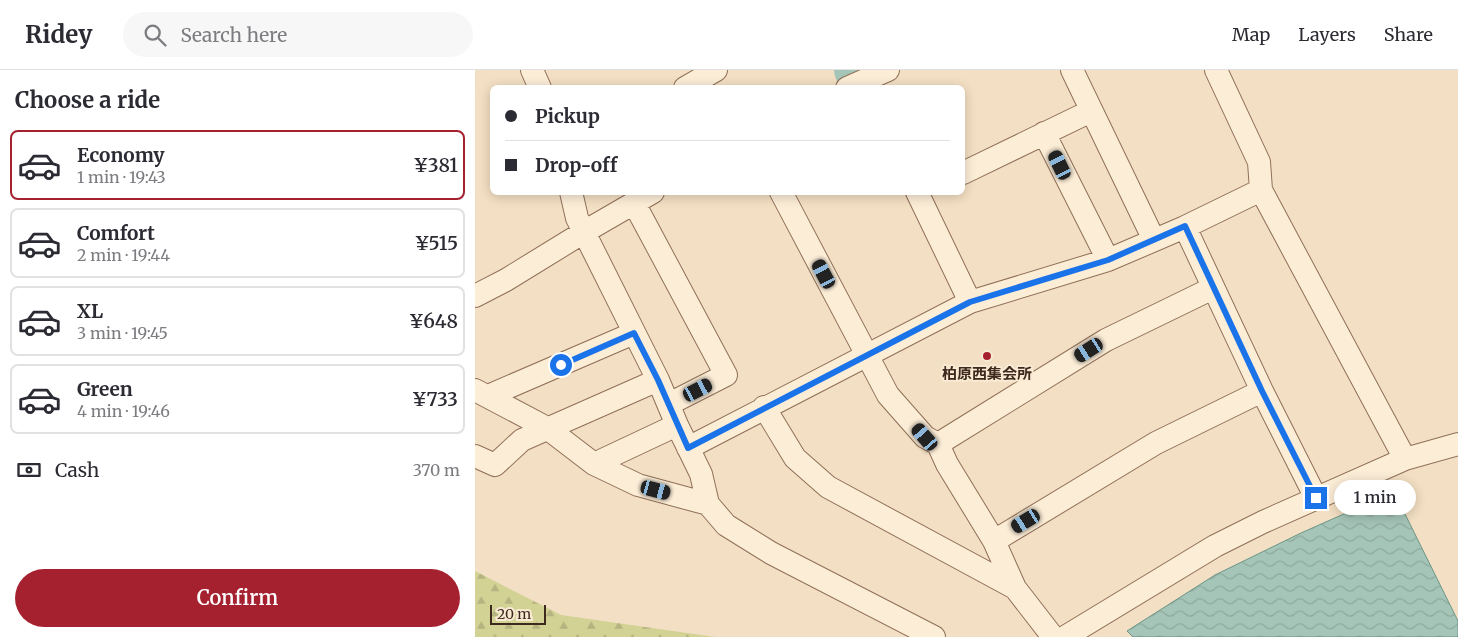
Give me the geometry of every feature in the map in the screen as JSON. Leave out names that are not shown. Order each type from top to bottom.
[{"type":"street","points":[[532,70],[539,85]]},
{"type":"street","points":[[690,85],[716,70]]},
{"type":"street","points":[[853,83],[888,70]]},
{"type":"street","points":[[1072,70],[1154,240]]},
{"type":"street","points":[[1216,70],[1259,162],[1261,190],[1405,460]]},
{"type":"street","points":[[965,172],[1091,110]]},
{"type":"street","points":[[1044,133],[1108,260]]},
{"type":"street","points":[[688,448],[970,302],[1108,260],[1261,190]]},
{"type":"street","points":[[572,195],[577,218],[658,380],[701,474],[708,504],[727,525],[771,553],[934,637]]},
{"type":"street","points":[[783,195],[888,395],[925,437],[938,444],[947,464],[994,541],[1015,588],[1053,637]]},
{"type":"street","points":[[920,195],[970,302]]},
{"type":"street","points":[[475,296],[506,280],[643,198],[726,375],[669,404]]},
{"type":"street","points":[[1185,226],[1262,391],[1316,498]]},
{"type":"street","points":[[938,444],[1106,340],[1213,288]]},
{"type":"street","points":[[481,393],[634,333]]},
{"type":"street","points":[[475,456],[495,465],[522,440],[658,380]]},
{"type":"street","points":[[994,541],[1156,442],[1262,391]]},
{"type":"street","points":[[481,393],[547,428],[594,464],[639,485],[708,504]]},
{"type":"street","points":[[764,407],[795,458],[828,487],[1015,588]]},
{"type":"street","points":[[594,464],[677,425]]},
{"type":"street","points":[[1065,637],[1215,546],[1316,498],[1405,460],[1458,444]]},
{"type":"green space","points":[[475,571],[561,615],[715,637],[475,637]]},
{"type":"water","points":[[1382,497],[1400,506],[1405,514],[1458,621],[1458,637],[1133,637],[1127,631],[1215,575],[1301,533]]},
{"type":"waterway","points":[[851,70],[852,73],[857,70]]},
{"type":"place","name":"柏原西集会所","points":[[987,356]]},
{"type":"route","points":[[561,365],[634,333],[658,380],[688,448],[970,302],[1108,260],[1185,226],[1262,391],[1316,498]]}]
